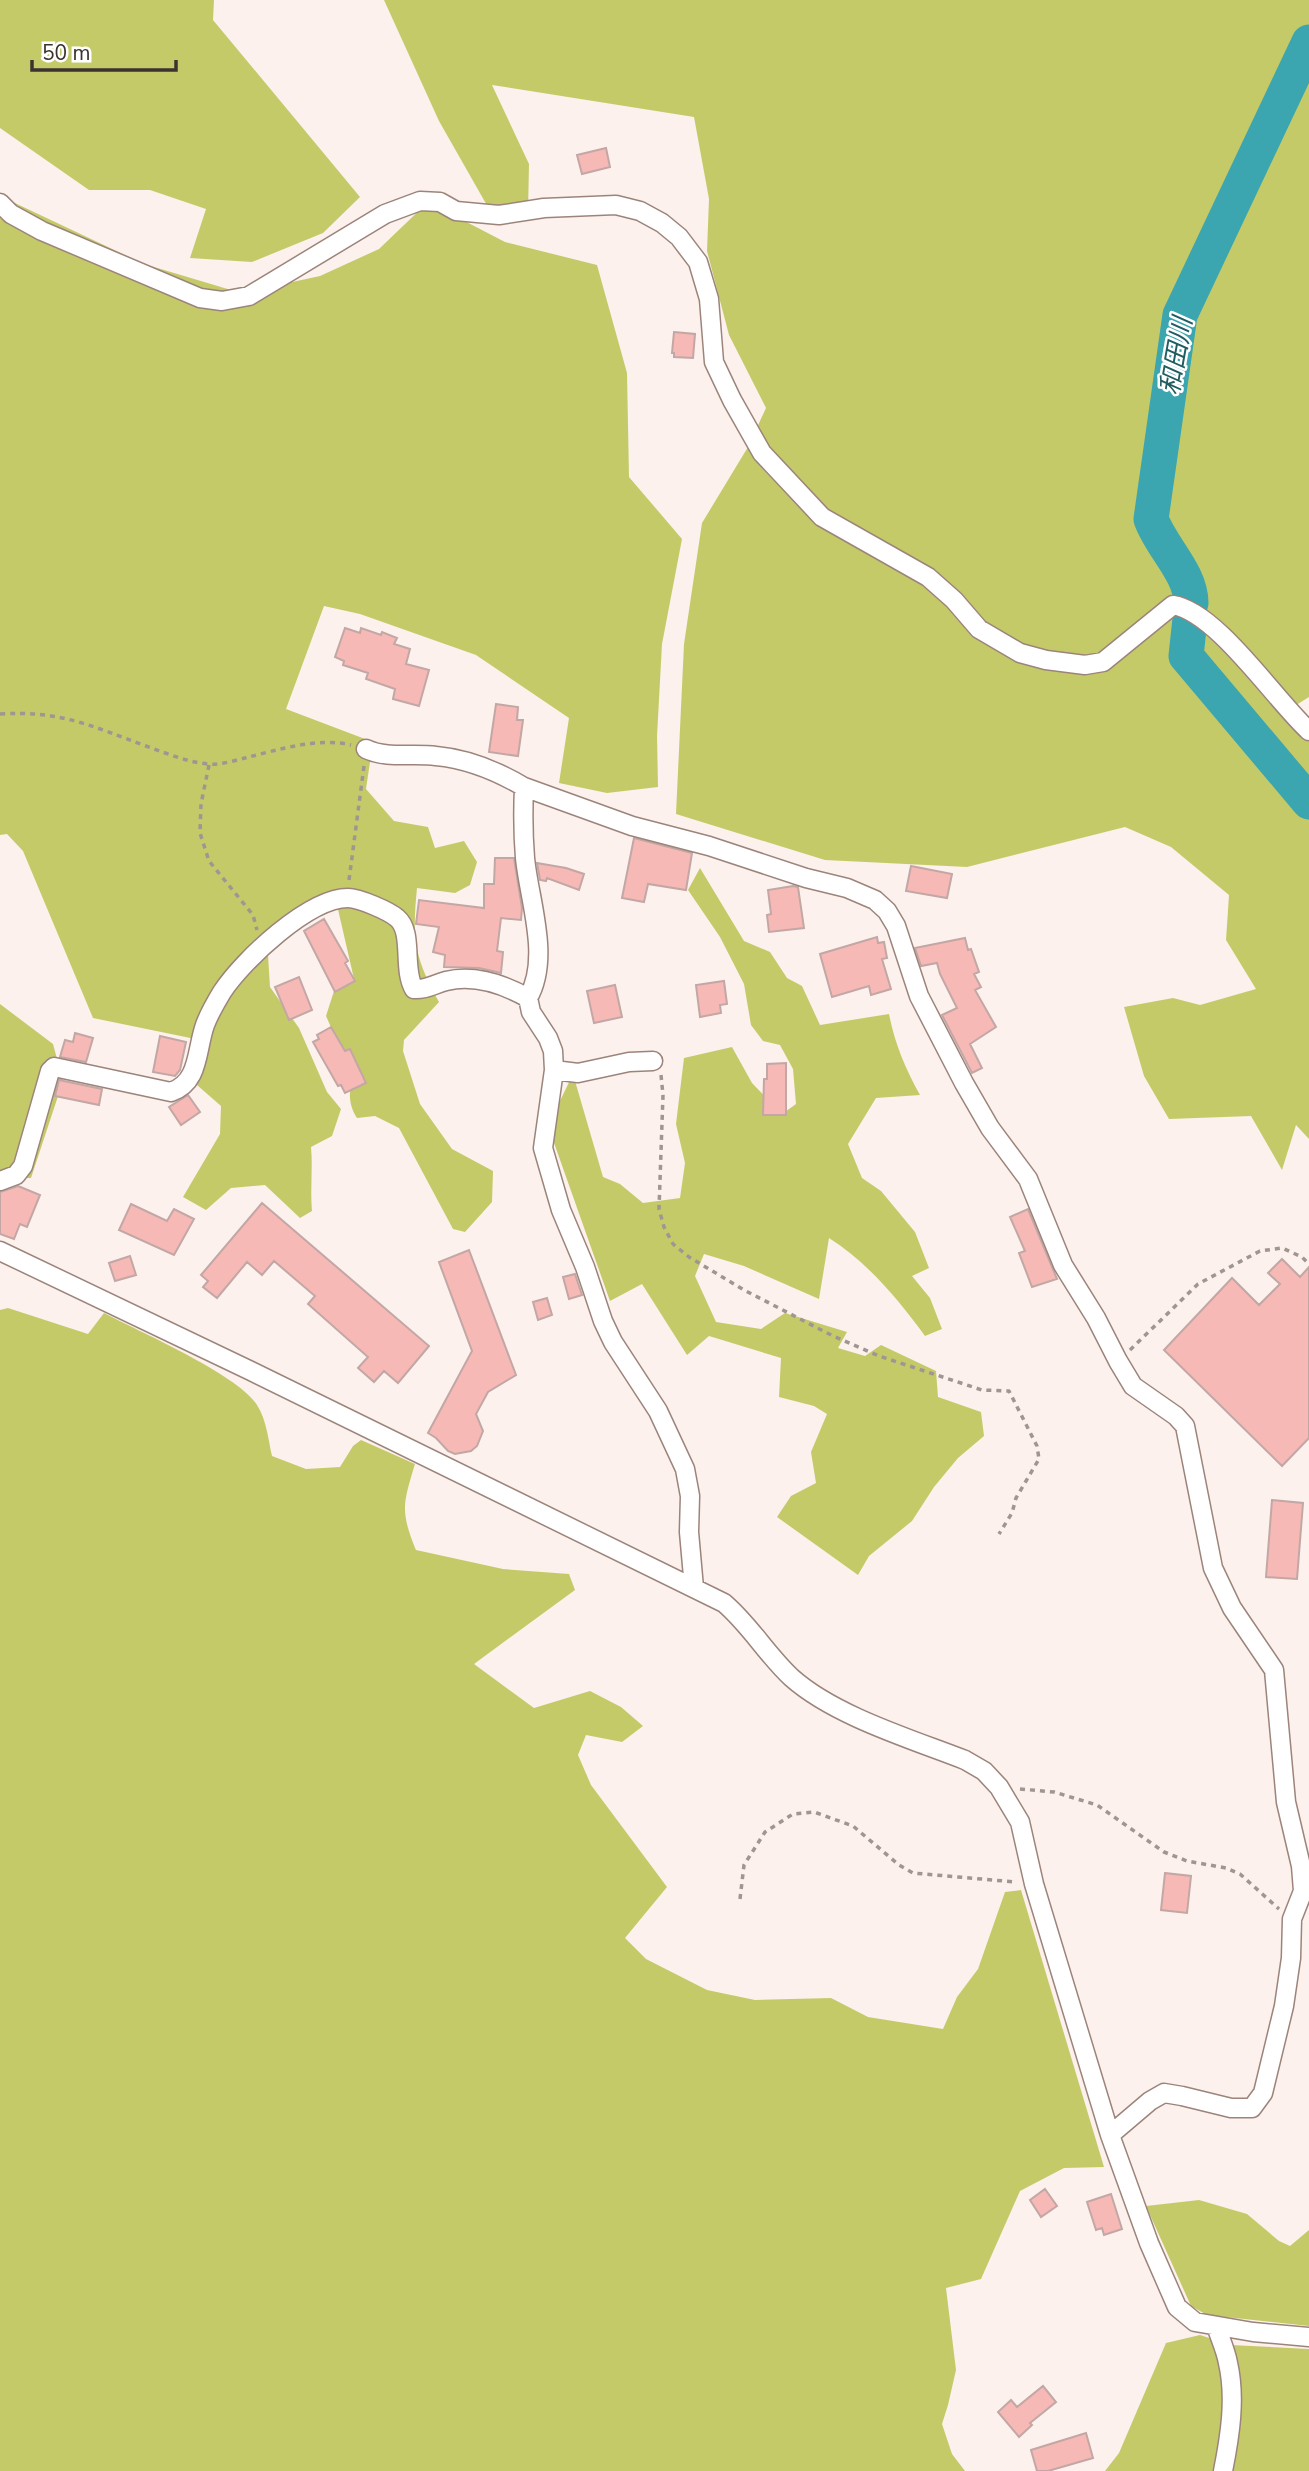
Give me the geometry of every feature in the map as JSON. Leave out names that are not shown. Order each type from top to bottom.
[{"type":"street","points":[[0,203],[11,214],[42,231],[200,298],[222,301],[249,296],[385,214],[420,201],[440,202],[456,211],[499,215],[544,208],[616,205],[640,211],[671,230],[698,262],[709,299],[714,362],[732,400],[762,453],[822,517],[928,578],[954,600],[979,629],[1020,653],[1046,660],[1085,665],[1102,662],[1173,605],[1184,607],[1218,633],[1309,731]]},
{"type":"street","points":[[366,749],[378,755],[438,756],[470,762],[524,786],[632,826],[709,846],[806,878],[847,888],[875,900],[887,911],[896,926],[919,996],[958,1072],[990,1128],[1028,1179],[1063,1265],[1096,1318],[1118,1361],[1133,1385],[1176,1416],[1185,1426],[1213,1568],[1232,1608],[1274,1670],[1286,1802],[1301,1866],[1303,1891],[1292,1919],[1291,1958],[1284,2006],[1263,2093],[1252,2108],[1231,2108],[1164,2093],[1150,2101],[1110,2135]]},
{"type":"street","points":[[524,786],[522,812],[535,917],[538,967],[534,987],[528,998],[531,1012],[553,1051],[554,1070],[543,1149],[561,1210],[585,1267],[603,1321],[613,1342],[658,1411],[685,1469],[690,1496],[689,1532],[694,1588]]},
{"type":"street","points":[[0,1181],[16,1175],[23,1166],[50,1071],[54,1067],[171,1092],[183,1088],[192,1076],[205,1024],[223,991],[259,949],[288,925],[326,904],[347,898],[360,900],[397,917],[404,927],[408,980],[414,989],[425,989],[460,979],[505,985],[528,998]]},
{"type":"street","points":[[554,1070],[578,1073],[629,1062],[653,1061]]},
{"type":"street","points":[[0,1251],[724,1603],[741,1618],[791,1677],[828,1705],[965,1760],[984,1771],[999,1787],[1020,1822],[1034,1884],[1110,2135],[1149,2243],[1177,2308],[1195,2322],[1309,2337]]},
{"type":"street","points":[[1216,2326],[1228,2363],[1232,2410],[1223,2471]]},
{"type":"path","points":[[0,714],[30,712],[54,715],[84,723],[181,759],[209,765],[325,743],[347,743],[366,749],[347,898]]},
{"type":"path","points":[[209,765],[201,804],[200,833],[209,861],[253,915],[259,949]]},
{"type":"path","points":[[653,1061],[660,1073],[663,1095],[659,1209],[673,1244],[689,1257],[744,1290],[833,1336],[879,1356],[982,1390],[1009,1391],[1014,1397],[1020,1415],[1037,1446],[1039,1459],[999,1534]]},
{"type":"path","points":[[1118,1361],[1198,1284],[1260,1251],[1282,1248],[1302,1257],[1309,1264]]},
{"type":"path","points":[[999,1787],[1054,1792],[1097,1805],[1164,1852],[1187,1861],[1226,1868],[1240,1874],[1292,1919]]},
{"type":"path","points":[[740,1899],[744,1865],[765,1832],[793,1814],[814,1812],[853,1826],[899,1865],[913,1873],[1034,1884]]},
{"type":"green space","points":[[0,0],[214,0],[213,20],[360,197],[323,233],[252,262],[190,258],[206,209],[150,190],[89,190],[0,128]]},
{"type":"green space","points":[[384,0],[1309,0],[1309,697],[1293,707],[1309,724],[1309,1139],[1296,1125],[1282,1170],[1251,1116],[1169,1119],[1144,1076],[1124,1007],[1173,998],[1200,1005],[1256,989],[1226,940],[1229,895],[1171,847],[1125,827],[967,867],[825,860],[676,814],[684,644],[702,523],[748,447],[766,408],[729,335],[707,251],[709,199],[694,117],[492,85],[529,164],[528,212],[493,216],[439,121]]},
{"type":"green space","points":[[0,196],[144,264],[241,293],[320,276],[379,249],[428,202],[505,242],[597,265],[627,373],[629,477],[682,539],[662,644],[657,736],[658,787],[607,793],[559,783],[569,718],[476,655],[360,614],[324,606],[286,709],[373,742],[366,789],[394,821],[428,827],[435,848],[464,841],[477,862],[470,885],[455,893],[417,888],[417,947],[424,972],[439,1002],[404,1040],[403,1051],[420,1104],[452,1149],[493,1171],[492,1202],[465,1232],[453,1229],[399,1128],[375,1116],[357,1118],[351,1106],[354,1068],[337,1041],[326,1016],[334,991],[354,979],[337,905],[293,923],[268,955],[270,987],[299,1028],[327,1092],[341,1109],[332,1136],[311,1147],[312,1211],[300,1218],[265,1185],[231,1188],[206,1210],[183,1197],[220,1134],[221,1106],[197,1085],[205,1041],[93,1018],[23,851],[7,834],[0,835]]},
{"type":"green space","points":[[700,868],[744,941],[770,952],[787,978],[802,986],[820,1025],[889,1014],[901,1056],[920,1095],[876,1098],[848,1144],[862,1178],[881,1191],[915,1232],[929,1268],[912,1276],[930,1298],[942,1329],[925,1336],[881,1282],[856,1258],[829,1238],[819,1299],[744,1266],[704,1254],[695,1276],[716,1322],[761,1329],[785,1313],[847,1332],[838,1348],[865,1356],[881,1345],[936,1371],[938,1397],[981,1412],[984,1436],[958,1458],[934,1487],[912,1521],[869,1556],[858,1575],[777,1517],[791,1496],[816,1483],[811,1452],[827,1414],[814,1406],[779,1397],[781,1358],[709,1336],[687,1355],[642,1284],[610,1301],[553,1140],[557,1107],[573,1074],[603,1177],[620,1184],[643,1203],[680,1198],[685,1163],[676,1124],[684,1058],[732,1047],[752,1083],[782,1114],[796,1104],[793,1069],[780,1045],[763,1041],[751,1025],[744,984],[720,937],[688,890]]},
{"type":"green space","points":[[0,1004],[53,1044],[63,1081],[31,1178],[0,1178]]},
{"type":"green space","points":[[8,1308],[88,1334],[104,1313],[210,1367],[247,1393],[257,1405],[265,1424],[272,1456],[306,1469],[340,1467],[353,1446],[361,1440],[415,1464],[406,1499],[405,1516],[416,1550],[503,1569],[569,1574],[575,1590],[474,1664],[534,1708],[590,1691],[621,1707],[643,1726],[622,1742],[586,1735],[578,1755],[591,1785],[667,1887],[625,1938],[646,1959],[707,1990],[755,2000],[831,1998],[868,2017],[943,2029],[957,1997],[978,1969],[1005,1892],[1021,1890],[1104,2167],[1064,2168],[1020,2191],[981,2279],[946,2288],[956,2370],[942,2424],[952,2454],[965,2471],[0,2471],[0,1310]]},
{"type":"green space","points":[[1199,2200],[1247,2214],[1279,2241],[1290,2246],[1309,2230],[1309,2326],[1207,2315],[1191,2306],[1146,2206]]},
{"type":"green space","points":[[1200,2335],[1231,2345],[1309,2349],[1309,2471],[1105,2471],[1119,2453],[1166,2343]]},
{"type":"building","points":[[606,148],[610,167],[582,174],[577,155]]},
{"type":"building","points":[[674,332],[695,334],[693,358],[674,357]]},
{"type":"building","points":[[345,628],[360,633],[361,628],[381,635],[382,632],[397,638],[394,644],[410,649],[406,664],[429,670],[419,706],[393,699],[395,689],[366,679],[368,673],[343,665],[344,661],[335,657]]},
{"type":"building","points":[[496,704],[518,707],[517,720],[523,720],[518,756],[489,752]]},
{"type":"building","points":[[634,838],[692,853],[686,890],[648,884],[644,902],[622,898]]},
{"type":"building","points":[[495,858],[514,858],[522,908],[521,920],[501,918],[497,951],[503,952],[501,973],[479,968],[444,967],[445,955],[433,952],[439,927],[416,924],[419,900],[484,908],[484,884],[494,884]]},
{"type":"building","points":[[537,863],[584,874],[579,890],[547,878],[546,881],[540,880]]},
{"type":"building","points":[[911,866],[952,874],[947,898],[906,891]]},
{"type":"building","points":[[798,887],[804,928],[769,932],[767,915],[771,914],[768,890]]},
{"type":"building","points":[[324,919],[348,961],[345,963],[355,981],[335,992],[304,931]]},
{"type":"building","points":[[877,937],[878,943],[884,942],[887,958],[882,959],[891,989],[871,995],[869,986],[832,997],[820,954]]},
{"type":"building","points":[[965,938],[979,972],[974,974],[981,987],[975,990],[996,1027],[970,1044],[982,1068],[972,1073],[942,1015],[957,1008],[937,963],[921,966],[915,948]]},
{"type":"building","points":[[299,977],[312,1010],[289,1020],[275,987]]},
{"type":"building","points":[[724,981],[727,1004],[720,1005],[721,1013],[700,1017],[696,985]]},
{"type":"building","points":[[615,985],[622,1017],[594,1023],[587,991]]},
{"type":"building","points":[[331,1027],[345,1051],[350,1049],[366,1083],[345,1093],[341,1085],[338,1086],[313,1042],[319,1039],[317,1035]]},
{"type":"building","points":[[75,1033],[93,1038],[86,1062],[60,1057],[65,1040],[73,1042]]},
{"type":"building","points":[[160,1036],[186,1042],[180,1070],[175,1076],[153,1072]]},
{"type":"building","points":[[786,1063],[786,1115],[763,1115],[767,1064]]},
{"type":"building","points":[[59,1080],[102,1089],[99,1105],[55,1096]]},
{"type":"building","points":[[188,1095],[200,1112],[181,1125],[169,1107]]},
{"type":"building","points":[[18,1186],[40,1195],[27,1227],[20,1224],[14,1239],[0,1234],[0,1192]]},
{"type":"building","points":[[262,1203],[429,1346],[398,1383],[384,1371],[374,1382],[358,1368],[368,1357],[308,1304],[315,1296],[274,1261],[262,1275],[247,1262],[217,1298],[203,1287],[208,1281],[201,1275]]},
{"type":"building","points":[[131,1204],[167,1221],[174,1209],[194,1219],[174,1255],[119,1230]]},
{"type":"building","points":[[1028,1209],[1057,1279],[1032,1287],[1019,1253],[1025,1251],[1010,1217]]},
{"type":"building","points":[[469,1250],[516,1375],[488,1392],[476,1414],[483,1431],[477,1446],[471,1451],[455,1454],[428,1433],[472,1351],[439,1262]]},
{"type":"building","points":[[130,1256],[136,1275],[115,1281],[109,1263]]},
{"type":"building","points":[[1282,1259],[1300,1277],[1309,1267],[1309,1438],[1282,1466],[1164,1350],[1232,1278],[1259,1305],[1280,1284],[1268,1273]]},
{"type":"building","points":[[575,1274],[582,1295],[569,1299],[563,1277]]},
{"type":"building","points":[[547,1298],[552,1315],[538,1320],[533,1302]]},
{"type":"building","points":[[1272,1500],[1303,1503],[1297,1579],[1266,1577]]},
{"type":"building","points":[[1165,1873],[1191,1876],[1187,1913],[1161,1910]]},
{"type":"building","points":[[1045,2189],[1057,2206],[1041,2217],[1030,2200]]},
{"type":"building","points":[[1111,2194],[1122,2229],[1104,2235],[1102,2228],[1096,2230],[1087,2202]]},
{"type":"building","points":[[1043,2386],[1056,2402],[1030,2423],[1032,2425],[1019,2437],[998,2412],[1011,2400],[1017,2407]]},
{"type":"building","points":[[1086,2433],[1093,2458],[1048,2471],[1037,2471],[1031,2450]]},
{"type":"waterway","name":"和田川","points":[[1191,603],[1186,581],[1151,519],[1180,315],[1309,42]]},
{"type":"waterway","name":"和田川","points":[[1190,619],[1186,656],[1309,802]]}]
